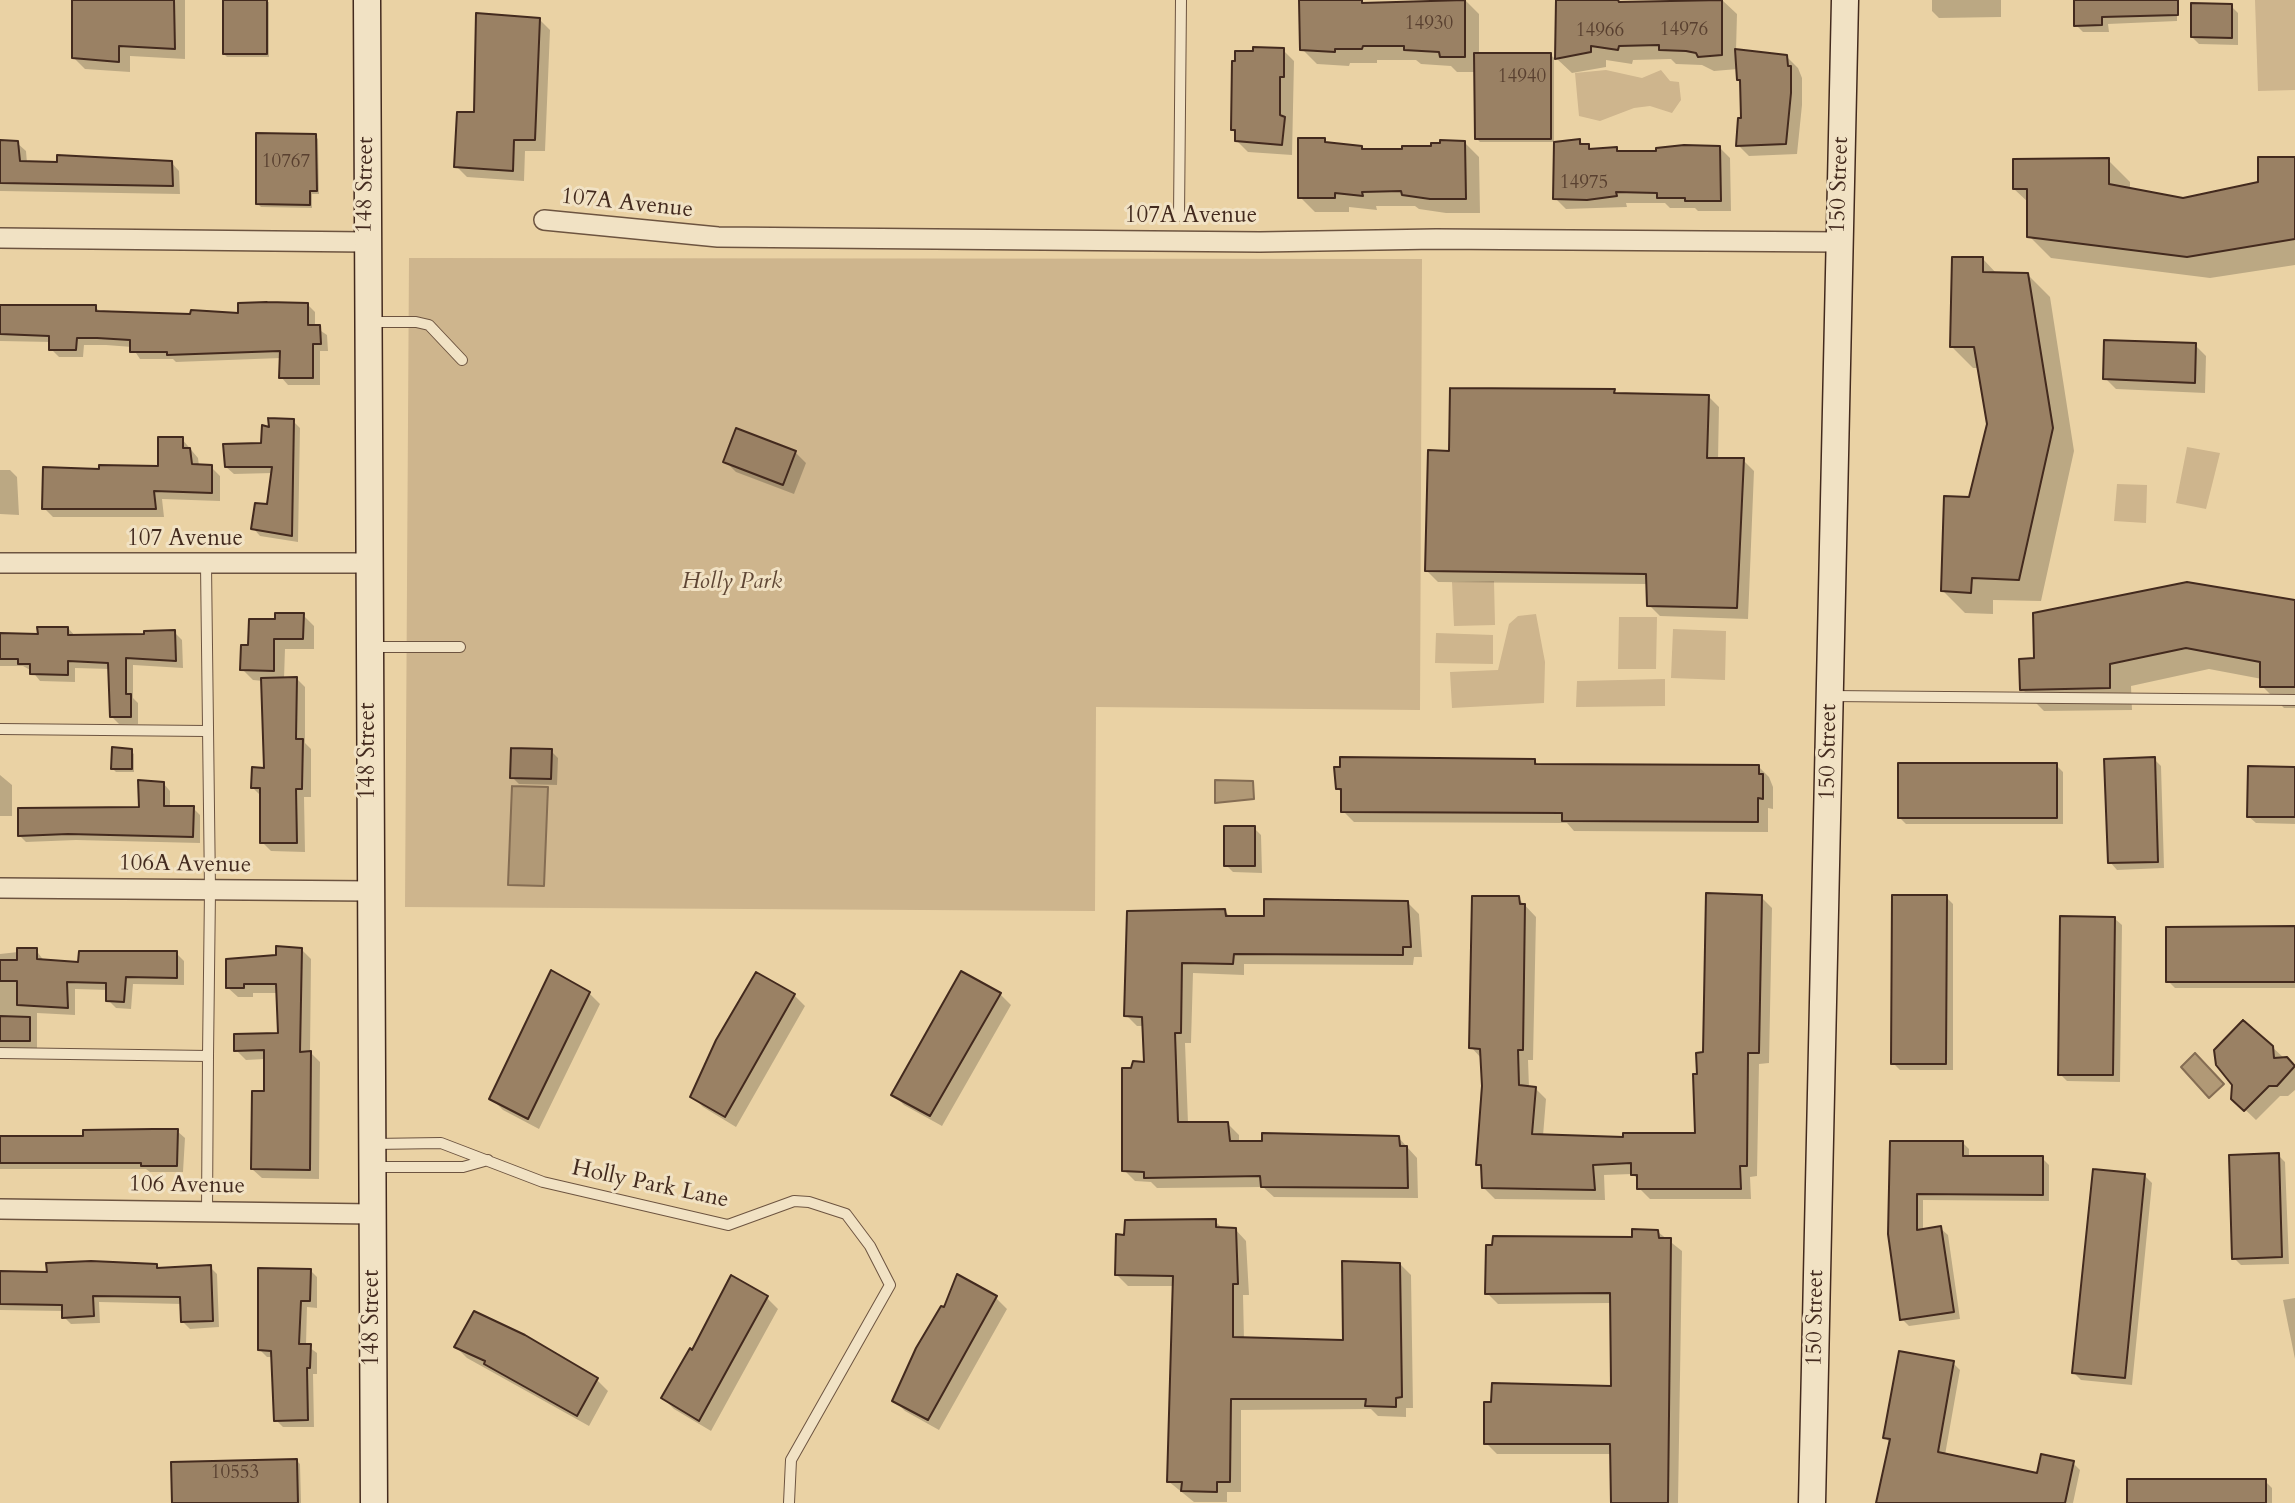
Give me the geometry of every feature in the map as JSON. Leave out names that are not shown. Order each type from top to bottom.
[{"type":"main road","name":"148 Street","points":[[367,0],[365,242],[374,1503]]},
{"type":"main road","name":"150 Street","points":[[1812,1503],[1845,0]]},
{"type":"street","name":"107A Avenue","points":[[544,220],[718,237],[1259,242],[1436,239],[1838,242]]},
{"type":"street","points":[[0,239],[365,242]]},
{"type":"street","name":"107 Avenue","points":[[0,563],[369,564]]},
{"type":"street","name":"106A Avenue","points":[[0,888],[370,891]]},
{"type":"street","name":"106 Avenue","points":[[0,1209],[373,1214]]},
{"type":"lane","points":[[1179,216],[1181,0]]},
{"type":"lane","points":[[366,322],[416,322],[429,326],[461,360]]},
{"type":"lane","points":[[206,565],[210,890],[207,1210]]},
{"type":"lane","points":[[369,647],[460,647]]},
{"type":"lane","points":[[1830,696],[2295,700]]},
{"type":"lane","points":[[0,729],[206,731]]},
{"type":"lane","points":[[0,1053],[208,1056]]},
{"type":"lane","name":"Holly Park Lane","points":[[372,1156],[441,1143],[543,1182],[728,1224],[794,1201],[809,1202],[846,1214],[870,1246],[890,1285],[791,1460],[789,1503]]},
{"type":"lane","points":[[372,1156],[463,1167],[489,1160]]},
{"type":"green space","points":[[2255,0],[2295,0],[2295,90],[2258,91]]},
{"type":"green space","points":[[1606,70],[1642,78],[1661,70],[1670,81],[1679,82],[1681,100],[1672,113],[1650,106],[1634,108],[1600,121],[1579,116],[1575,73]]},
{"type":"green space","name":"Holly Park","points":[[409,258],[1422,259],[1420,710],[1096,707],[1095,911],[405,907]]},
{"type":"green space","points":[[2187,447],[2220,453],[2206,509],[2176,503]]},
{"type":"green space","points":[[2117,484],[2147,485],[2146,523],[2114,521]]},
{"type":"green space","points":[[1494,581],[1495,625],[1454,626],[1452,582]]},
{"type":"green space","points":[[1536,614],[1545,662],[1544,703],[1452,708],[1450,672],[1498,670],[1509,624],[1518,616]]},
{"type":"green space","points":[[1619,617],[1657,617],[1656,669],[1618,669]]},
{"type":"green space","points":[[1673,629],[1726,631],[1725,680],[1671,678]]},
{"type":"green space","points":[[1436,633],[1493,635],[1493,664],[1435,663]]},
{"type":"green space","points":[[1665,679],[1665,706],[1576,707],[1577,681]]},
{"type":"shaded area","points":[[1215,780],[1253,781],[1254,799],[1215,803]]},
{"type":"shaded area","points":[[512,786],[548,787],[544,886],[508,885]]},
{"type":"shaded area","points":[[2195,1053],[2224,1084],[2209,1098],[2181,1067]]},
{"type":"building","points":[[72,0],[174,0],[175,49],[119,46],[119,62],[72,58]]},
{"type":"building","points":[[223,0],[267,0],[267,54],[223,54]]},
{"type":"building","points":[[1299,0],[1362,0],[1362,3],[1465,0],[1465,57],[1440,57],[1439,52],[1404,50],[1404,46],[1363,46],[1362,49],[1335,49],[1335,52],[1300,50]]},
{"type":"building","points":[[1556,0],[1722,0],[1722,55],[1698,57],[1696,53],[1686,51],[1659,50],[1659,45],[1619,46],[1618,50],[1591,46],[1591,52],[1555,59]]},
{"type":"building","points":[[2074,0],[2178,0],[2178,15],[2102,17],[2102,25],[2074,26]]},
{"type":"building","points":[[2191,3],[2232,4],[2232,38],[2191,37]]},
{"type":"building","points":[[476,13],[540,18],[535,140],[514,140],[513,171],[454,167],[457,112],[474,112]]},
{"type":"building","points":[[1253,47],[1284,48],[1284,77],[1280,77],[1280,115],[1285,117],[1282,145],[1235,141],[1235,130],[1231,130],[1232,61],[1235,61],[1235,51],[1253,51]]},
{"type":"building","points":[[1735,49],[1787,55],[1788,66],[1791,66],[1791,93],[1786,144],[1736,146],[1738,118],[1741,118],[1740,80],[1737,80]]},
{"type":"building","points":[[1474,53],[1551,53],[1551,139],[1475,139]]},
{"type":"building","points":[[256,133],[316,134],[317,191],[310,191],[310,205],[256,204]]},
{"type":"building","points":[[1298,138],[1325,138],[1325,142],[1362,146],[1362,149],[1402,149],[1402,146],[1431,146],[1431,143],[1440,143],[1440,140],[1465,141],[1466,199],[1430,199],[1402,195],[1401,191],[1362,192],[1363,196],[1335,193],[1335,198],[1298,198]]},
{"type":"building","points":[[1580,139],[1580,144],[1589,144],[1589,149],[1617,147],[1617,151],[1656,151],[1656,148],[1684,145],[1720,146],[1721,201],[1685,201],[1685,198],[1657,198],[1657,193],[1616,192],[1617,196],[1587,200],[1553,199],[1554,142]]},
{"type":"building","points":[[0,140],[18,141],[20,161],[57,162],[57,155],[172,161],[173,186],[0,183]]},
{"type":"building","points":[[2258,157],[2295,157],[2295,239],[2187,257],[2027,237],[2027,189],[2013,189],[2013,159],[2109,158],[2109,184],[2183,198],[2258,182]]},
{"type":"building","points":[[1952,257],[1983,257],[1983,272],[2028,273],[2053,428],[2019,580],[1972,578],[1971,593],[1941,591],[1944,496],[1969,497],[1987,424],[1974,347],[1950,347]]},
{"type":"building","points":[[238,303],[308,303],[308,325],[320,325],[321,344],[313,344],[313,378],[279,378],[280,351],[167,355],[167,352],[130,352],[130,340],[97,338],[77,338],[76,350],[49,350],[49,336],[0,334],[0,305],[96,305],[96,311],[190,314],[191,310],[238,313]]},
{"type":"building","points":[[2104,340],[2196,343],[2195,383],[2103,379]]},
{"type":"building","points":[[1450,388],[1615,389],[1614,393],[1709,395],[1707,458],[1744,458],[1737,608],[1647,606],[1646,574],[1425,571],[1428,450],[1449,451]]},
{"type":"building","points":[[268,418],[294,419],[292,536],[251,529],[255,503],[267,504],[272,467],[225,467],[223,444],[261,443],[262,425],[269,427]]},
{"type":"building","points":[[736,428],[796,451],[783,485],[723,462]]},
{"type":"building","points":[[158,437],[183,437],[183,448],[190,448],[192,464],[212,465],[212,493],[154,491],[156,509],[42,509],[43,467],[99,469],[99,465],[158,466]]},
{"type":"building","points":[[2187,582],[2295,600],[2295,687],[2260,687],[2260,662],[2186,648],[2110,664],[2110,688],[2020,690],[2019,659],[2034,658],[2033,613]]},
{"type":"building","points":[[275,613],[304,613],[303,639],[274,639],[274,671],[240,670],[241,645],[248,645],[249,619],[275,619]]},
{"type":"building","points":[[37,627],[68,627],[68,635],[144,634],[144,631],[175,630],[176,661],[126,658],[126,694],[131,694],[131,717],[110,717],[108,663],[68,661],[68,675],[30,674],[30,664],[18,664],[18,659],[0,659],[0,633],[38,634]]},
{"type":"building","points":[[297,677],[296,739],[303,739],[302,789],[296,789],[297,843],[260,843],[260,788],[251,788],[252,767],[264,768],[261,678]]},
{"type":"building","points":[[112,747],[132,749],[132,769],[111,769]]},
{"type":"building","points":[[511,748],[552,749],[551,779],[510,778]]},
{"type":"building","points":[[1340,757],[1535,759],[1535,764],[1759,765],[1759,774],[1763,774],[1763,799],[1758,798],[1758,822],[1562,821],[1562,813],[1341,812],[1341,789],[1336,789],[1334,767],[1340,767]]},
{"type":"building","points":[[2155,757],[2158,862],[2108,863],[2104,759]]},
{"type":"building","points":[[1898,763],[2057,763],[2057,818],[1898,818]]},
{"type":"building","points":[[2248,766],[2295,767],[2295,817],[2247,817]]},
{"type":"building","points":[[138,780],[164,782],[164,806],[194,806],[193,837],[68,834],[18,836],[18,808],[139,807]]},
{"type":"building","points":[[1224,826],[1255,826],[1255,866],[1224,866]]},
{"type":"building","points":[[1706,893],[1762,895],[1759,1053],[1748,1053],[1747,1166],[1740,1166],[1741,1189],[1637,1189],[1637,1175],[1631,1175],[1631,1163],[1593,1165],[1595,1190],[1482,1188],[1481,1165],[1476,1165],[1482,1086],[1480,1049],[1469,1048],[1472,896],[1519,896],[1520,904],[1525,904],[1523,1050],[1518,1050],[1519,1085],[1536,1087],[1532,1134],[1623,1137],[1623,1133],[1695,1133],[1693,1074],[1697,1074],[1696,1053],[1703,1052]]},
{"type":"building","points":[[1892,895],[1947,895],[1946,1064],[1891,1064]]},
{"type":"building","points":[[1264,899],[1408,901],[1411,947],[1403,947],[1403,955],[1234,954],[1233,964],[1182,963],[1181,1033],[1175,1033],[1178,1122],[1228,1122],[1230,1141],[1262,1141],[1262,1133],[1399,1136],[1400,1146],[1407,1146],[1408,1188],[1261,1187],[1260,1176],[1144,1178],[1144,1172],[1122,1171],[1122,1068],[1131,1068],[1133,1061],[1144,1062],[1142,1017],[1124,1016],[1127,911],[1225,909],[1226,916],[1264,916]]},
{"type":"building","points":[[2060,916],[2115,917],[2113,1075],[2058,1075]]},
{"type":"building","points":[[2295,926],[2295,982],[2166,982],[2166,927]]},
{"type":"building","points":[[276,946],[302,948],[300,1052],[311,1051],[310,1170],[251,1169],[252,1091],[264,1091],[264,1050],[234,1051],[234,1034],[278,1033],[276,984],[244,984],[244,988],[226,988],[226,959],[276,955]]},
{"type":"building","points":[[17,948],[37,948],[37,959],[78,962],[79,951],[177,951],[177,978],[126,977],[124,1002],[106,1001],[106,983],[67,982],[68,1008],[17,1005],[17,981],[0,981],[0,960],[17,960]]},
{"type":"building","points":[[551,970],[590,992],[528,1119],[489,1099]]},
{"type":"building","points":[[961,971],[1001,993],[930,1116],[891,1095]]},
{"type":"building","points":[[756,972],[795,994],[725,1117],[690,1097],[716,1040]]},
{"type":"building","points":[[0,1016],[30,1017],[30,1041],[0,1041]]},
{"type":"building","points":[[2243,1020],[2273,1046],[2274,1058],[2287,1057],[2295,1066],[2277,1086],[2269,1086],[2244,1111],[2231,1099],[2232,1085],[2216,1065],[2214,1050]]},
{"type":"building","points":[[178,1129],[177,1166],[141,1166],[141,1163],[0,1163],[0,1136],[83,1136],[83,1130]]},
{"type":"building","points":[[1890,1141],[1963,1141],[1963,1156],[2043,1156],[2043,1195],[1917,1194],[1917,1230],[1941,1226],[1954,1312],[1900,1320],[1888,1234]]},
{"type":"building","points":[[2279,1153],[2282,1257],[2232,1259],[2229,1155]]},
{"type":"building","points":[[2093,1169],[2145,1174],[2125,1378],[2072,1373]]},
{"type":"building","points":[[1216,1219],[1216,1227],[1236,1228],[1238,1284],[1233,1284],[1233,1337],[1343,1340],[1342,1261],[1400,1263],[1402,1397],[1396,1398],[1396,1407],[1365,1406],[1366,1399],[1231,1399],[1230,1482],[1217,1482],[1217,1492],[1181,1491],[1182,1482],[1167,1482],[1173,1276],[1115,1275],[1116,1234],[1124,1235],[1125,1220]]},
{"type":"building","points":[[1632,1229],[1658,1230],[1659,1238],[1671,1238],[1668,1503],[1611,1503],[1610,1444],[1484,1444],[1484,1402],[1491,1402],[1492,1383],[1611,1386],[1610,1293],[1485,1294],[1486,1245],[1492,1245],[1493,1236],[1632,1237]]},
{"type":"building","points":[[91,1261],[157,1264],[157,1268],[211,1265],[213,1321],[181,1322],[180,1297],[93,1296],[94,1316],[62,1318],[62,1305],[0,1304],[0,1271],[47,1272],[46,1263]]},
{"type":"building","points":[[258,1268],[311,1269],[310,1301],[301,1301],[299,1344],[311,1344],[310,1368],[307,1368],[308,1420],[274,1421],[271,1351],[258,1350]]},
{"type":"building","points":[[957,1274],[997,1296],[928,1420],[892,1401],[916,1348],[941,1306],[944,1307]]},
{"type":"building","points":[[731,1275],[768,1296],[699,1421],[661,1398],[690,1348],[692,1350]]},
{"type":"building","points":[[474,1311],[525,1335],[598,1378],[577,1416],[484,1364],[485,1361],[454,1347]]},
{"type":"building","points":[[1899,1351],[1954,1361],[1938,1452],[2037,1473],[2041,1454],[2074,1461],[2065,1503],[1876,1503],[1890,1439],[1883,1438]]},
{"type":"building","points":[[297,1459],[298,1503],[172,1503],[171,1462]]},
{"type":"building","points":[[2127,1479],[2266,1479],[2266,1503],[2127,1503]]}]
